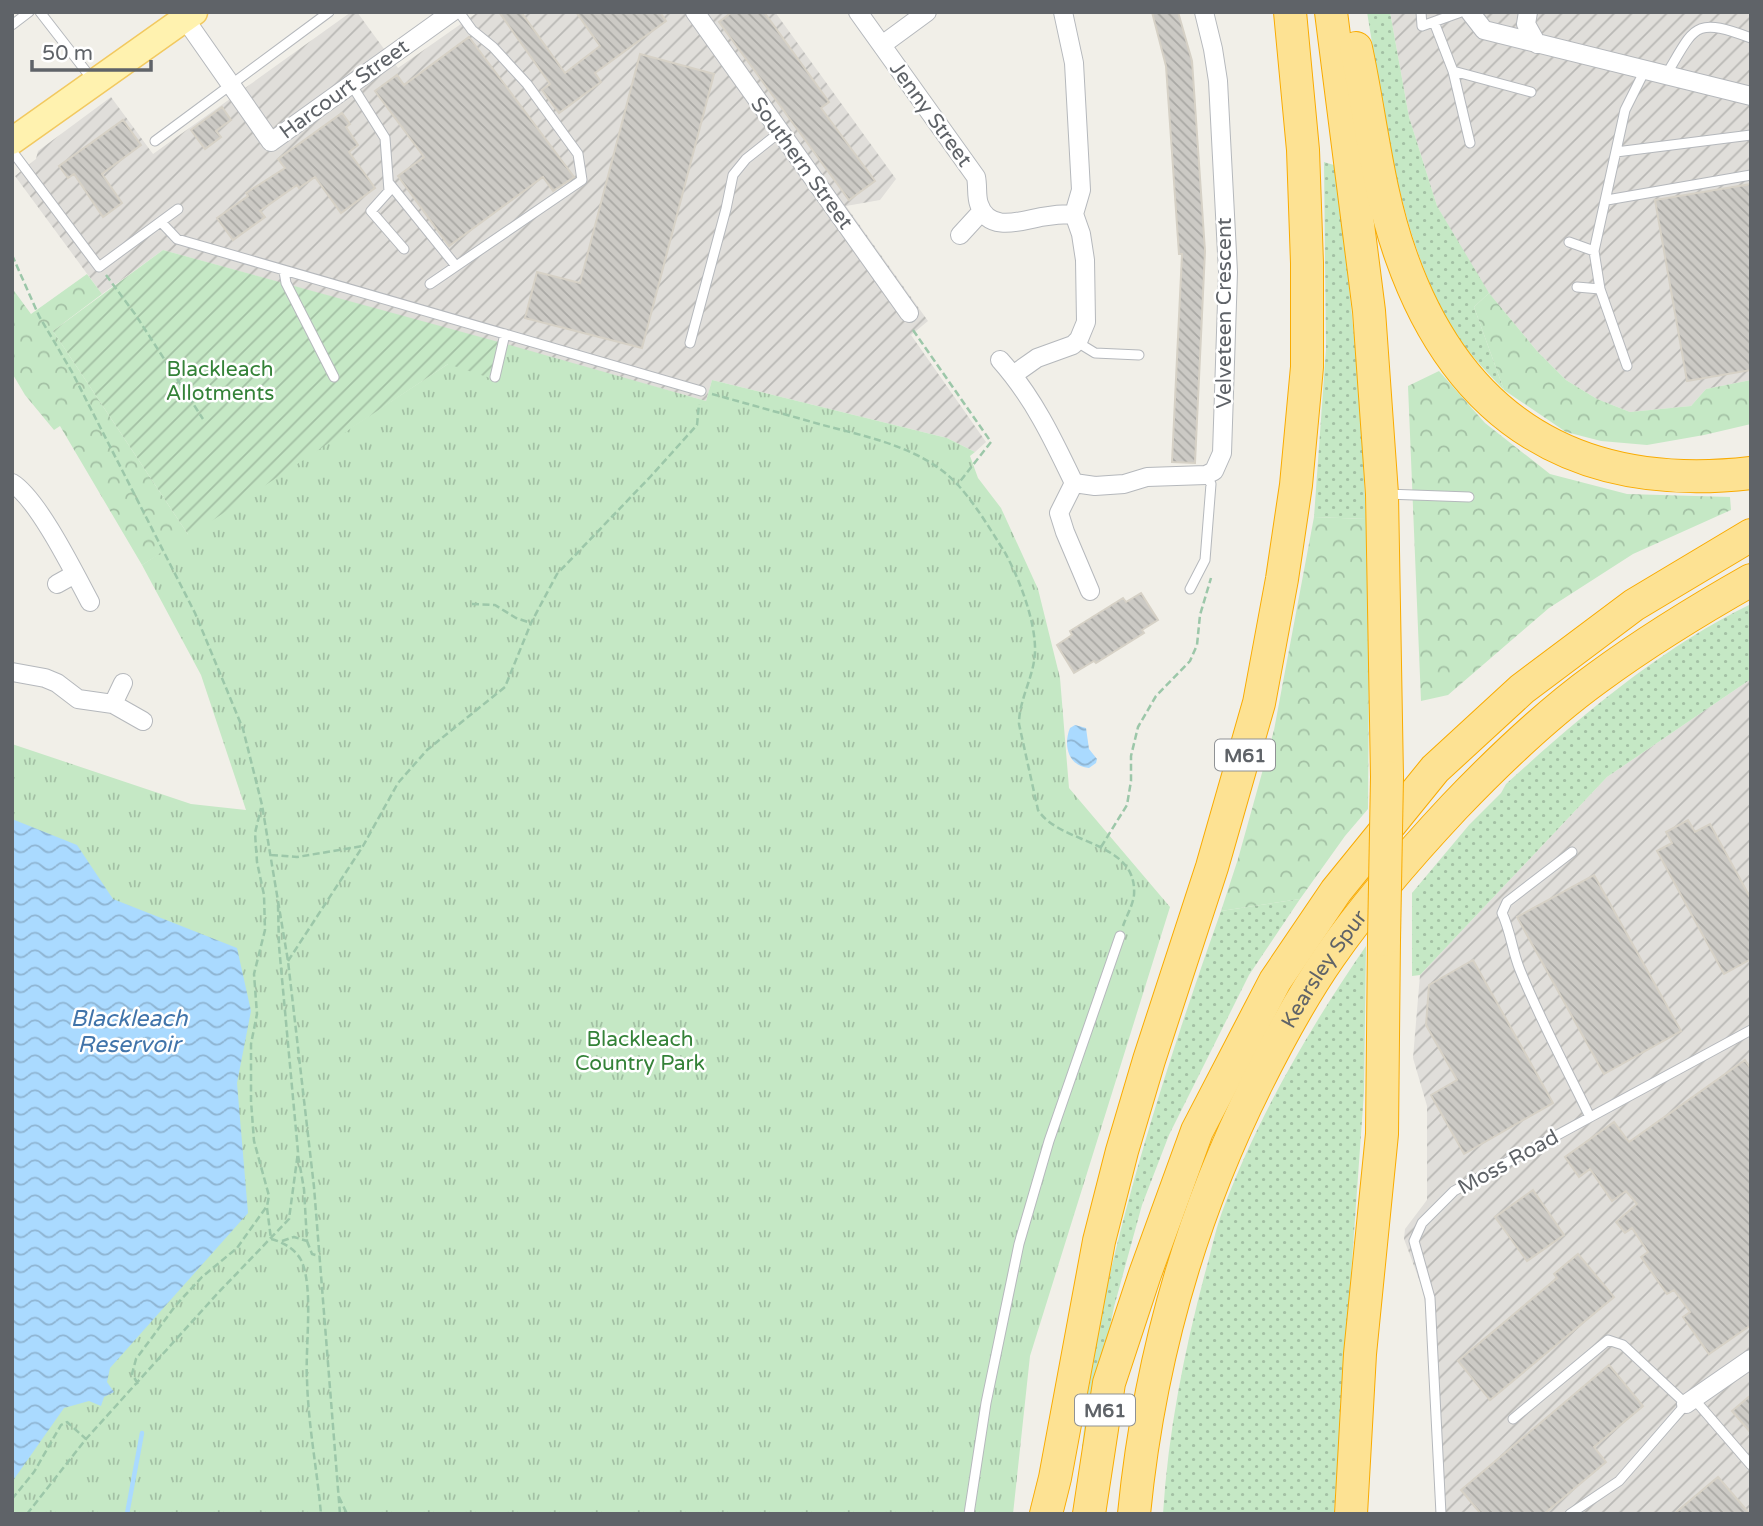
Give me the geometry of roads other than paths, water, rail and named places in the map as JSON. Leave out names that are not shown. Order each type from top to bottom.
[{"type":"highway","name":"M61","points":[[1046,1514],[1105,1215],[1149,1060],[1212,867],[1259,702],[1282,579],[1296,485],[1307,368],[1303,150],[1290,12]]},
{"type":"highway","points":[[1331,12],[1369,311],[1382,494],[1387,778],[1382,1134],[1360,1354],[1351,1514]]},
{"type":"highway","points":[[1348,12],[1379,173],[1400,254],[1419,301],[1442,344],[1472,382],[1510,419],[1549,445],[1586,461],[1624,471],[1663,476],[1717,477],[1751,473]]},
{"type":"highway","name":"Kearsley Spur","points":[[1135,1309],[1197,1131],[1275,981],[1336,891],[1436,769],[1522,689],[1634,605],[1751,535]]},
{"type":"highway","name":"Kearsley Spur","points":[[1134,1514],[1140,1453],[1155,1368],[1193,1232],[1212,1181],[1246,1105],[1274,1049],[1324,964],[1430,833],[1498,762],[1596,678],[1700,609],[1751,580]]},
{"type":"highway","name":"M61","points":[[1089,1514],[1109,1383],[1135,1309]]},
{"type":"highway","name":"M61","points":[[1106,1514],[1135,1309]]},
{"type":"highway","name":"M61","points":[[1053,1514],[1055,1478]]},
{"type":"main road","points":[[12,141],[190,16]]},
{"type":"street","name":"Harcourt Street","points":[[231,85],[271,142],[452,12]]},
{"type":"street","name":"Southern Street","points":[[695,12],[909,313]]},
{"type":"street","name":"Jenny Street","points":[[859,12],[976,177],[977,200],[982,211]]},
{"type":"street","points":[[882,45],[927,12]]},
{"type":"street","points":[[1013,375],[1037,358],[1077,342],[1086,322],[1085,260],[1081,234],[1074,214],[1082,190],[1074,63],[1063,12]]},
{"type":"street","name":"Velveteen Crescent","points":[[1204,12],[1218,81],[1228,272],[1222,453],[1214,471],[1206,475]]},
{"type":"street","points":[[1470,12],[1484,30],[1751,96]]},
{"type":"street","points":[[1528,12],[1526,24],[1537,44]]},
{"type":"street","points":[[190,16],[231,85]]},
{"type":"street","points":[[960,235],[982,211],[992,219],[1007,224],[1074,214]]},
{"type":"street","points":[[1000,360],[1047,426],[1073,483],[1059,513],[1090,591]]},
{"type":"street","points":[[1073,483],[1095,486],[1124,484],[1147,477],[1206,475]]},
{"type":"street","points":[[12,482],[29,499],[90,602]]},
{"type":"street","points":[[57,584],[75,574]]},
{"type":"street","points":[[12,672],[45,678],[57,683],[78,699],[113,704],[143,721]]},
{"type":"street","points":[[113,704],[123,683]]},
{"type":"street","points":[[1690,1401],[1751,1359]]},
{"type":"lane","points":[[12,25],[29,12]]},
{"type":"lane","points":[[40,12],[95,84]]},
{"type":"lane","points":[[155,141],[329,12]]},
{"type":"lane","points":[[430,284],[582,180],[578,154],[527,84],[493,47],[472,30],[459,12]]},
{"type":"lane","points":[[1421,12],[1422,26],[1461,12]]},
{"type":"lane","points":[[1434,22],[1453,71],[1470,143]]},
{"type":"lane","points":[[1666,75],[1687,38],[1696,30],[1710,26],[1751,38]]},
{"type":"lane","points":[[1627,366],[1600,289],[1594,251],[1625,110],[1645,70]]},
{"type":"lane","points":[[1453,71],[1531,92]]},
{"type":"lane","points":[[351,84],[385,138],[389,191],[371,211],[404,249]]},
{"type":"lane","points":[[690,343],[733,175],[746,159],[780,132]]},
{"type":"lane","points":[[1616,152],[1751,135]]},
{"type":"lane","points":[[12,151],[99,267],[178,209]]},
{"type":"lane","points":[[1607,200],[1751,175]]},
{"type":"lane","points":[[389,183],[456,266]]},
{"type":"lane","points":[[161,222],[177,239],[701,391]]},
{"type":"lane","points":[[1569,242],[1594,251]]},
{"type":"lane","points":[[284,271],[286,283],[334,377]]},
{"type":"lane","points":[[1577,287],[1600,289]]},
{"type":"lane","points":[[495,377],[505,334]]},
{"type":"lane","points":[[1077,342],[1095,354],[1139,355]]},
{"type":"lane","points":[[1190,589],[1205,560],[1211,484],[1206,475]]},
{"type":"lane","points":[[1382,494],[1469,497]]},
{"type":"lane","points":[[1572,852],[1507,902],[1502,914],[1509,927],[1510,943],[1520,972],[1590,1117]]},
{"type":"lane","points":[[970,1514],[986,1403],[1019,1244],[1049,1141],[1120,936]]},
{"type":"lane","name":"Moss Road","points":[[1441,1514],[1430,1298],[1414,1241],[1422,1223],[1454,1191],[1751,1030]]},
{"type":"lane","points":[[1513,1419],[1608,1340],[1623,1345],[1690,1401],[1751,1465]]},
{"type":"lane","points":[[1570,1514],[1619,1481],[1690,1401]]},
{"type":"water","points":[[1075,725],[1086,728],[1089,749],[1097,759],[1089,768],[1076,763],[1067,748],[1070,728]]},
{"type":"water","name":"Blackleach Reservoir","points":[[12,819],[77,845],[113,899],[237,948],[251,1011],[237,1083],[248,1213],[110,1368],[107,1382],[114,1392],[104,1397],[101,1406],[89,1401],[64,1408],[12,1482]]},
{"type":"waterway","points":[[127,1514],[142,1433]]},
{"type":"park label","name":"Blackleach Allotments","points":[[220,381]]},
{"type":"park label","name":"Blackleach Country Park","points":[[640,1051]]}]
